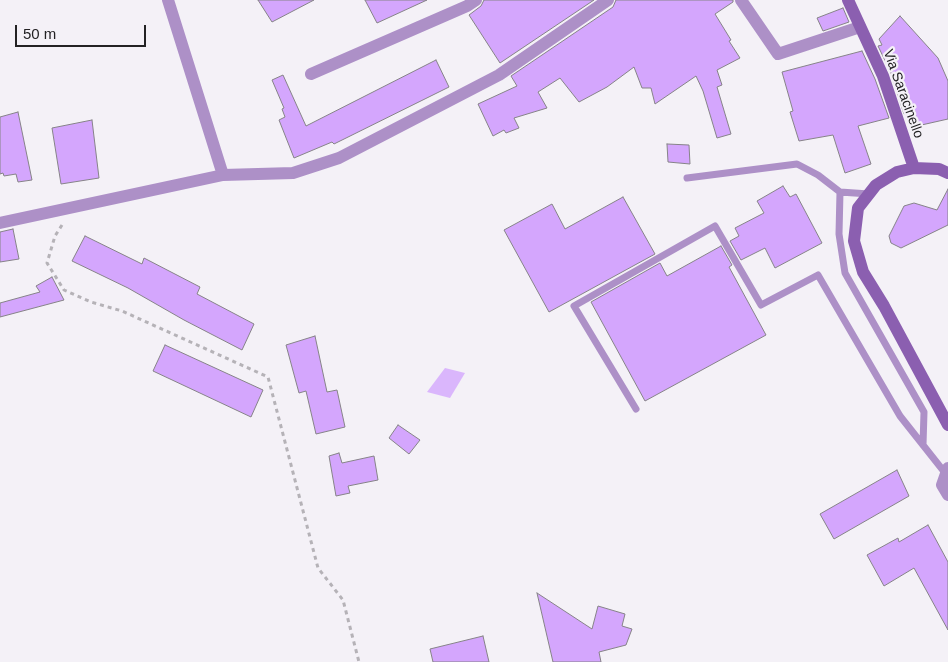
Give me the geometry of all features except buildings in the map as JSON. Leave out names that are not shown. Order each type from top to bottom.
[{"type":"main road","name":"Via Saracinello","points":[[848,0],[883,76],[914,168]]},
{"type":"main road","points":[[948,174],[939,168],[914,168],[897,172],[876,185],[858,208],[854,241],[863,272],[884,306],[948,425]]},
{"type":"street","points":[[168,0],[223,174]]},
{"type":"street","points":[[311,74],[467,6],[476,0]]},
{"type":"street","points":[[0,223],[223,174],[293,174],[338,158],[499,74],[608,0]]},
{"type":"street","points":[[741,0],[778,54],[860,27]]},
{"type":"street","points":[[947,471],[942,485],[948,495]]},
{"type":"lane","points":[[687,178],[797,164],[840,192],[869,194]]},
{"type":"lane","points":[[840,192],[839,234],[845,273],[924,412],[923,445]]},
{"type":"lane","points":[[636,409],[574,306],[715,226],[761,305],[818,275],[900,416],[947,471]]},
{"type":"path","points":[[77,206],[55,236],[47,263],[64,290],[91,302],[122,311],[268,377],[318,568],[343,600],[359,662]]},
{"type":"shaded area","points":[[445,368],[465,373],[450,398],[427,392]]}]
